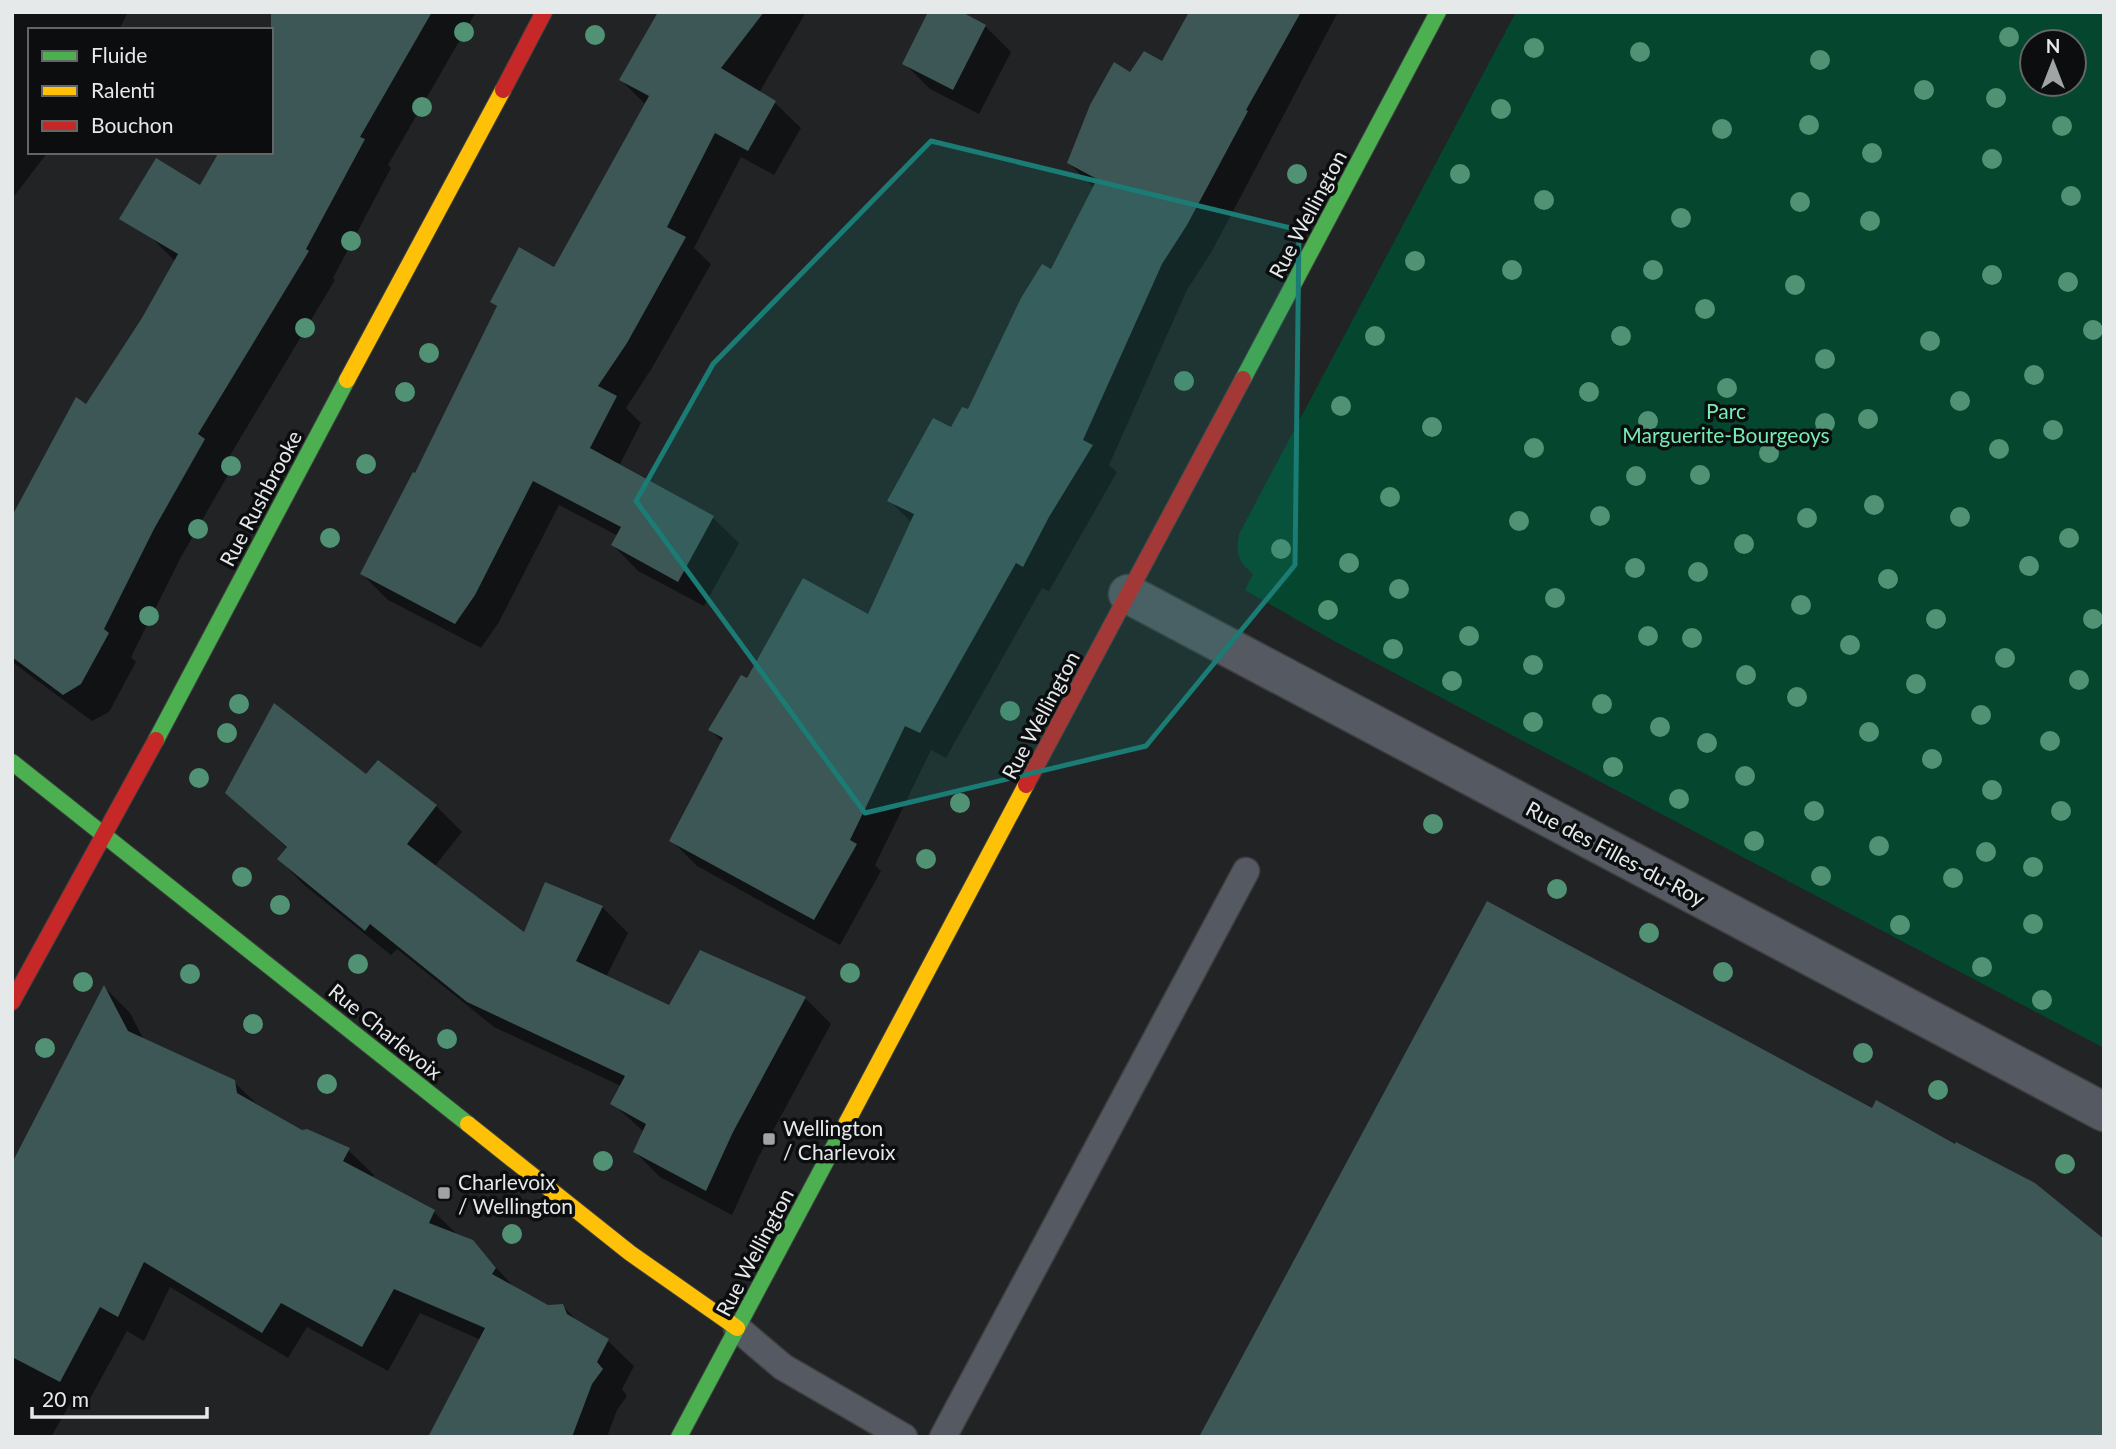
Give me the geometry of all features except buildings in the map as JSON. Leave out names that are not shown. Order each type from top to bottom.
[{"type":"street","name":"Rue Rushbrooke","points":[[12,1002],[544,12]]},
{"type":"street","name":"Rue Wellington","points":[[679,1437],[1438,12]]},
{"type":"street","name":"Rue des Filles-du-Roy","points":[[1128,594],[2104,1112]]},
{"type":"street","name":"Rue Charlevoix","points":[[12,762],[105,833],[612,1239],[685,1294],[737,1328]]},
{"type":"lane","points":[[943,1437],[1246,871]]},
{"type":"lane","points":[[737,1328],[783,1367],[904,1437]]},
{"type":"highlighted area","points":[[931,141],[1299,230],[1295,565],[1146,746],[865,813],[636,501],[713,364]]},
{"type":"green space","name":"Parc Marguerite-Bourgeoys","points":[[1516,12],[2104,12],[2104,1048],[1334,641],[1245,590],[1253,574],[1239,557],[1239,534]]},
{"type":"traffic: fast","points":[[1243,379],[1438,12]]},
{"type":"traffic: fast","points":[[156,740],[347,380]]},
{"type":"traffic: fast","points":[[12,762],[468,1124]]},
{"type":"traffic: fast","points":[[679,1437],[847,1122]]},
{"type":"traffic: slow","points":[[347,380],[503,90]]},
{"type":"traffic: slow","points":[[847,1122],[1026,785]]},
{"type":"traffic: slow","points":[[468,1124],[630,1253],[737,1328]]},
{"type":"traffic: jam","points":[[503,90],[544,12]]},
{"type":"traffic: jam","points":[[1026,785],[1243,379]]},
{"type":"traffic: jam","points":[[12,1002],[156,740]]},
{"type":"place","name":"Wellington / Charlevoix","points":[[769,1139]]},
{"type":"place","name":"Charlevoix / Wellington","points":[[444,1193]]}]
